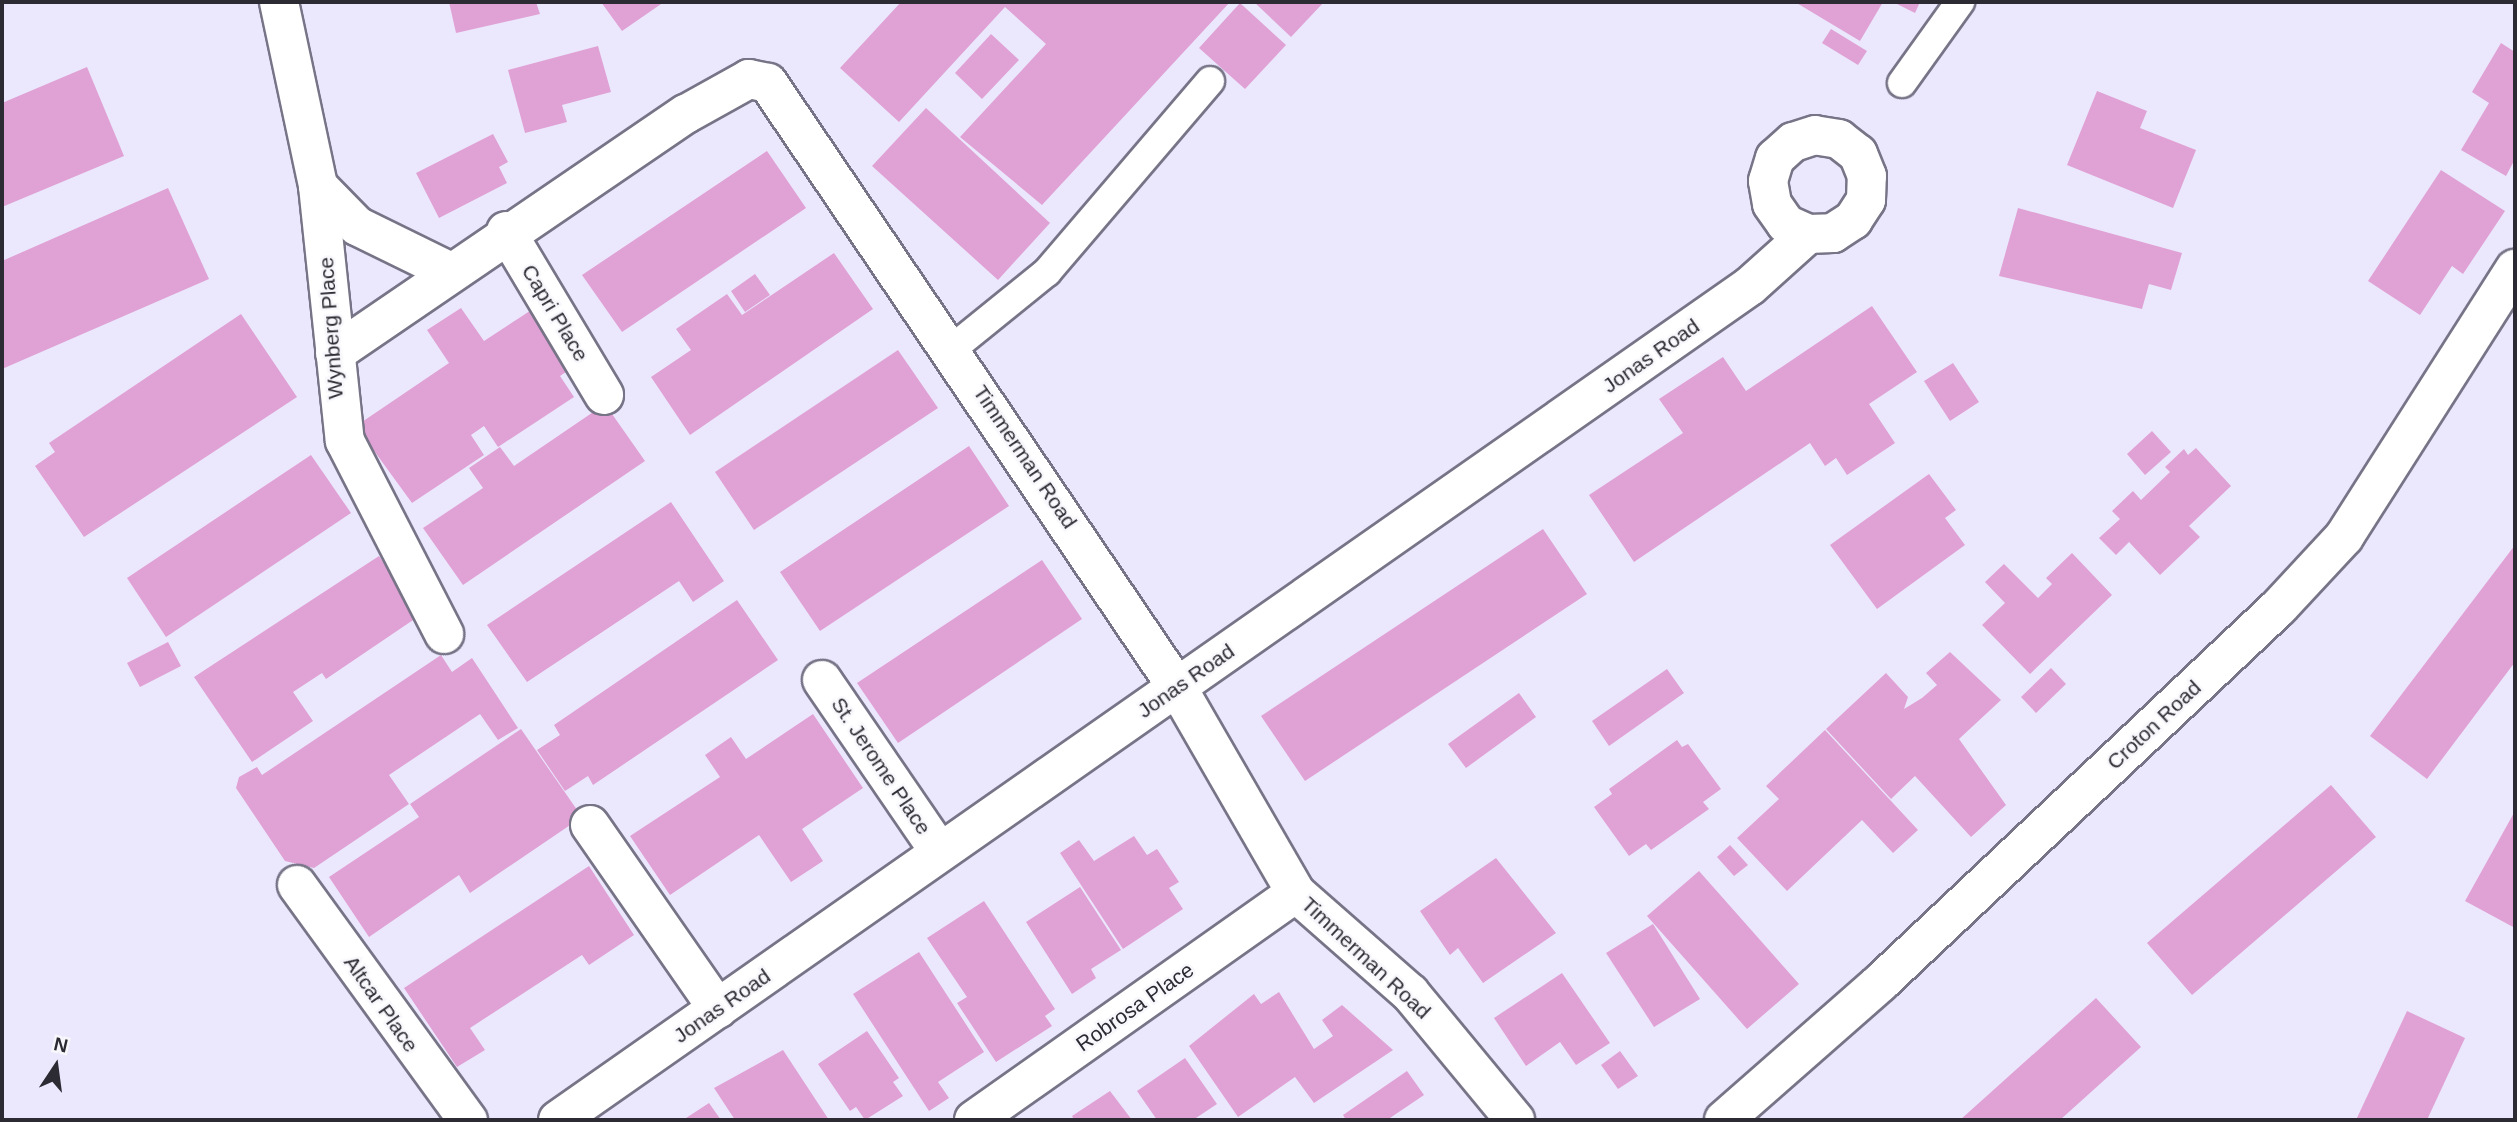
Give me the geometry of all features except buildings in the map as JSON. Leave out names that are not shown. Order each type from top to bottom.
[{"type":"street","name":"Wynberg Place","points":[[279,2],[318,186],[345,441],[444,634]]},
{"type":"street","name":"Timmerman Road","points":[[335,354],[506,232],[725,89],[749,79],[768,83],[953,348],[1177,687],[1296,893],[1410,993],[1515,1120]]},
{"type":"street","points":[[318,186],[358,226],[449,271]]},
{"type":"street","name":"Capri Place","points":[[506,232],[604,395]]},
{"type":"street","name":"Jonas Road","points":[[558,1120],[1750,286],[1808,234]]},
{"type":"street","name":"Croton Road","points":[[1724,1120],[1880,983],[2325,557],[2395,463],[2515,269]]},
{"type":"street","name":"St. Jerome Place","points":[[822,680],[939,851]]},
{"type":"street","points":[[590,825],[718,1009]]},
{"type":"street","name":"Altcar Place","points":[[297,885],[468,1120]]},
{"type":"street","name":"Robrosa Place","points":[[974,1120],[1296,893]]},
{"type":"lane","points":[[1902,83],[1960,2]]},
{"type":"lane","points":[[953,348],[1046,272],[1210,80]]}]
